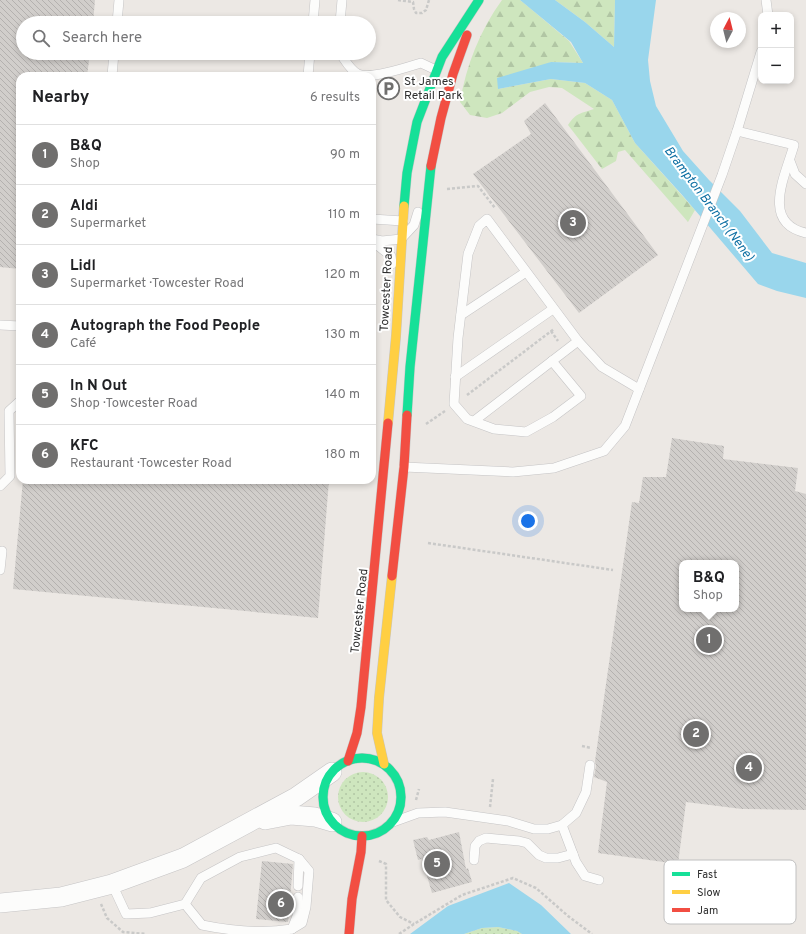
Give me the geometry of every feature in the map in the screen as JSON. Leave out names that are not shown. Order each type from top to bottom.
[{"type":"main road","name":"Towcester Road","points":[[384,764],[377,733],[394,466],[396,336],[400,239],[407,173],[417,122],[436,70],[442,57],[480,0]]},
{"type":"main road","name":"Towcester Road","points":[[348,761],[357,733],[361,708],[394,466],[410,367],[430,174],[441,118],[453,74],[480,0]]},
{"type":"main road","points":[[356,758],[375,760],[384,764],[391,770],[400,785],[402,794],[398,813],[393,822],[386,828],[373,834],[362,836],[351,834],[340,829],[332,822],[325,809],[323,794],[324,786],[332,772],[348,761],[356,758]]},
{"type":"main road","points":[[348,934],[352,899],[361,852],[362,836]]},
{"type":"street","points":[[0,903],[61,897],[112,884],[183,858],[250,823],[296,796],[332,772]]},
{"type":"street","points":[[250,823],[290,815],[315,817],[332,822]]},
{"type":"lane","points":[[118,16],[119,0]]},
{"type":"lane","points":[[314,16],[315,0]]},
{"type":"lane","points":[[341,16],[342,0]]},
{"type":"lane","points":[[766,0],[768,12]]},
{"type":"lane","points":[[112,72],[113,60]]},
{"type":"lane","points":[[308,72],[309,60]]},
{"type":"lane","points":[[345,60],[356,72]]},
{"type":"lane","points":[[394,466],[513,472],[554,468],[604,451],[625,426],[722,175],[758,62]]},
{"type":"lane","points":[[376,75],[401,70],[421,63],[436,70]]},
{"type":"lane","points":[[737,131],[794,145],[780,188],[778,205],[783,219],[796,231],[806,233]]},
{"type":"lane","points":[[790,161],[795,174],[806,184]]},
{"type":"lane","points":[[376,240],[400,239],[414,225],[430,174]]},
{"type":"lane","points":[[376,219],[403,221],[425,230]]},
{"type":"lane","points":[[552,361],[581,396],[553,418],[526,432],[494,429],[467,418],[454,404],[458,338],[468,254],[479,226],[487,219],[578,341],[602,367],[639,389]]},
{"type":"lane","points":[[376,243],[392,256],[396,336]]},
{"type":"lane","points":[[461,315],[526,272]]},
{"type":"lane","points":[[455,377],[553,309]]},
{"type":"lane","points":[[0,325],[16,326]]},
{"type":"lane","points":[[474,421],[578,341]]},
{"type":"lane","points":[[0,486],[10,476],[9,411],[16,405]]},
{"type":"lane","points":[[0,570],[2,551]]},
{"type":"lane","points":[[393,822],[418,812],[445,812],[508,821],[534,829],[548,829],[562,825],[576,813],[586,792],[590,765]]},
{"type":"lane","points":[[562,825],[576,862],[585,876],[599,880]]},
{"type":"lane","points":[[474,860],[475,846],[479,841],[486,838],[527,843],[539,855],[546,858],[558,858],[573,854]]},
{"type":"lane","points":[[112,884],[126,914],[150,913],[185,904],[201,878],[240,857],[276,848],[300,859],[309,871],[306,907],[302,923],[292,929],[275,933],[225,930],[202,925],[185,904]]},
{"type":"lane","points":[[298,886],[300,859]]},
{"type":"lane","points":[[292,929],[296,916],[298,897]]},
{"type":"path","points":[[398,0],[412,2],[416,13],[422,13],[426,10],[429,0]]},
{"type":"path","points":[[428,543],[614,570]]},
{"type":"path","points":[[582,746],[591,748]]},
{"type":"path","points":[[361,852],[386,864],[386,900],[400,917],[414,924]]},
{"type":"path","points":[[400,934],[462,895],[513,878],[536,888],[568,916],[592,934]]},
{"type":"green space","points":[[502,0],[520,0],[569,41],[583,63],[551,62],[498,89],[551,79],[585,83],[612,100],[635,143],[695,210],[688,222],[625,150],[618,152],[616,161],[602,169],[568,125],[576,116],[594,109],[562,88],[549,87],[530,92],[502,113],[487,118],[470,115],[460,102],[466,75],[481,36]]},
{"type":"green space","points":[[555,0],[615,0],[614,47],[585,22]]},
{"type":"green space","points":[[363,772],[373,774],[381,779],[386,787],[388,797],[386,807],[381,815],[373,820],[363,822],[353,820],[345,815],[340,807],[338,797],[340,787],[345,779],[353,774]]},
{"type":"green space","points":[[498,927],[517,931],[522,934],[464,934],[482,928]]},
{"type":"water","name":"Brampton Branch (Nene)","points":[[520,0],[555,0],[585,22],[614,47],[615,0],[656,0],[648,60],[650,81],[656,106],[683,151],[740,211],[772,253],[806,263],[806,298],[777,291],[758,284],[683,196],[635,143],[612,100],[585,83],[551,79],[498,89],[497,78],[551,62],[583,63],[571,42]]},
{"type":"water","points":[[509,883],[541,905],[571,934],[522,934],[517,931],[498,927],[482,928],[464,934],[410,934],[448,906]]},
{"type":"building","points":[[0,0],[95,0],[94,16],[16,16],[16,60],[89,60],[88,72],[16,72],[16,269],[0,267]]},
{"type":"building","points":[[545,103],[658,255],[579,313],[473,174],[531,134],[524,121]]},
{"type":"building","points":[[672,438],[724,446],[723,459],[798,468],[795,491],[806,494],[806,810],[742,809],[686,802],[679,860],[664,860],[664,862],[598,853],[607,782],[594,777],[596,766],[595,761],[632,502],[639,503],[643,477],[666,477]]},
{"type":"building","points":[[23,484],[329,484],[318,618],[13,589]]},
{"type":"building","points":[[459,832],[466,869],[468,868],[472,882],[432,893],[422,859],[418,860],[413,840],[427,837],[429,840]]},
{"type":"building","points":[[262,861],[293,864],[288,922],[256,919]]},
{"type":"traffic: fast","points":[[404,206],[407,173],[417,122],[442,57],[479,0]]},
{"type":"traffic: fast","points":[[407,415],[410,367],[431,166]]},
{"type":"traffic: fast","points":[[362,758],[377,761],[384,765],[394,775],[398,782],[401,797],[398,812],[394,819],[384,829],[377,833],[362,836],[347,833],[340,829],[330,819],[326,812],[323,797],[326,782],[330,775],[340,765],[347,761],[362,758]]},
{"type":"traffic: slow","points":[[388,423],[396,336],[404,206]]},
{"type":"traffic: slow","points":[[384,764],[377,733],[379,698],[392,576]]},
{"type":"traffic: jam","points":[[431,166],[441,118],[453,74],[467,35]]},
{"type":"traffic: jam","points":[[392,576],[404,467],[407,415]]},
{"type":"traffic: jam","points":[[348,761],[357,733],[361,707],[388,423]]},
{"type":"traffic: jam","points":[[349,934],[352,899],[361,852],[362,836]]},
{"type":"place","name":"St James Retail Park","points":[[389,88]]},
{"type":"place","name":"Lidl","points":[[573,223]]},
{"type":"place","name":"B&Q","points":[[709,640]]},
{"type":"place","name":"Aldi","points":[[696,734]]},
{"type":"place","name":"Autograph the Food People","points":[[749,768]]},
{"type":"place","name":"In N Out","points":[[437,864]]},
{"type":"place","name":"KFC","points":[[281,904]]}]
